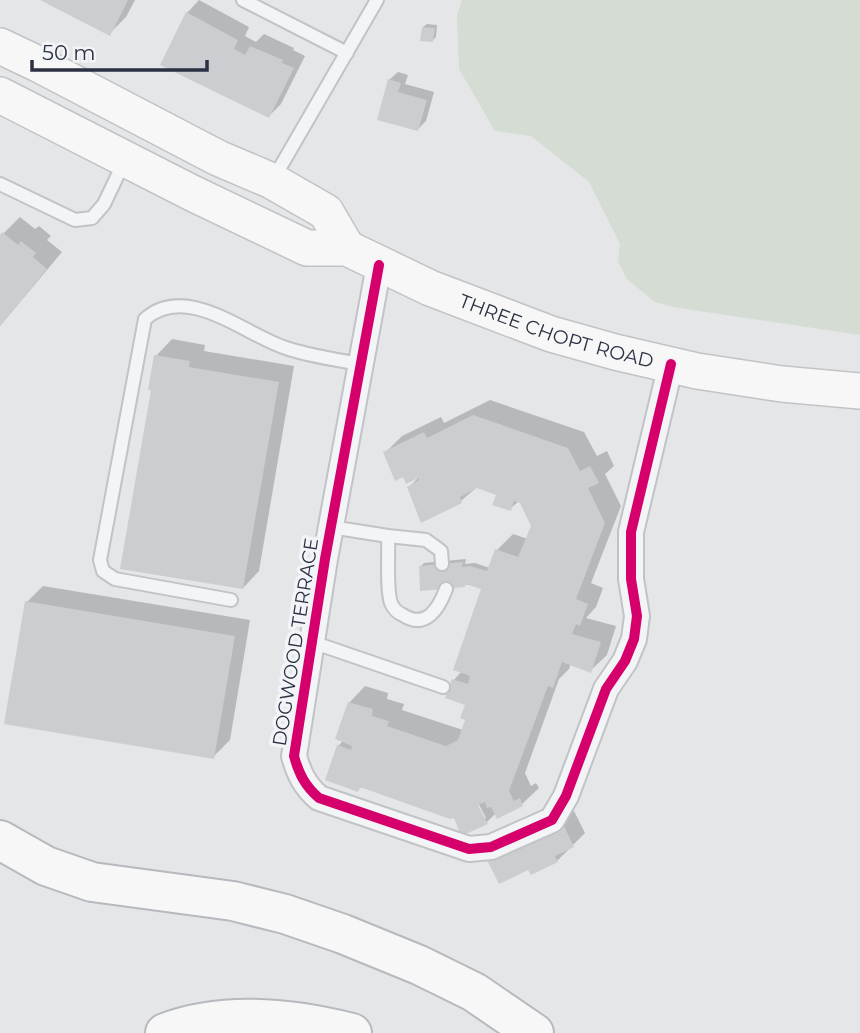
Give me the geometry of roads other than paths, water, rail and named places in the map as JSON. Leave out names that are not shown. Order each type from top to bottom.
[{"type":"highway","points":[[0,840],[46,866],[92,882],[233,901],[285,914],[343,934],[419,965],[474,992],[534,1033]]},
{"type":"highway","points":[[165,1033],[212,1021],[255,1018],[317,1024],[352,1033]]},
{"type":"main road","points":[[0,46],[218,158],[272,181],[326,212],[347,248]]},
{"type":"main road","name":"THREE CHOPT ROAD","points":[[0,96],[307,248],[347,248],[379,265],[456,298],[551,334],[671,364],[782,384],[860,391]]},
{"type":"street","name":"DOGWOOD TERRACE","points":[[379,265],[331,527],[294,756],[298,771],[307,787],[319,798],[469,849],[491,848],[552,820],[566,796],[606,689],[625,661],[634,639],[636,615],[631,579],[631,532],[671,364]]},
{"type":"lane","points":[[243,0],[347,53]]},
{"type":"lane","points":[[272,181],[377,0]]},
{"type":"lane","points":[[0,184],[75,220],[92,218],[104,204],[125,159]]},
{"type":"lane","points":[[231,600],[116,579],[103,571],[100,561],[145,319],[166,306],[216,314],[283,348],[361,364]]},
{"type":"lane","points":[[331,527],[426,540],[441,551],[442,564]]},
{"type":"lane","points":[[388,536],[391,603],[399,613],[412,620],[428,617],[440,606],[446,589]]},
{"type":"lane","points":[[312,642],[443,687]]}]
